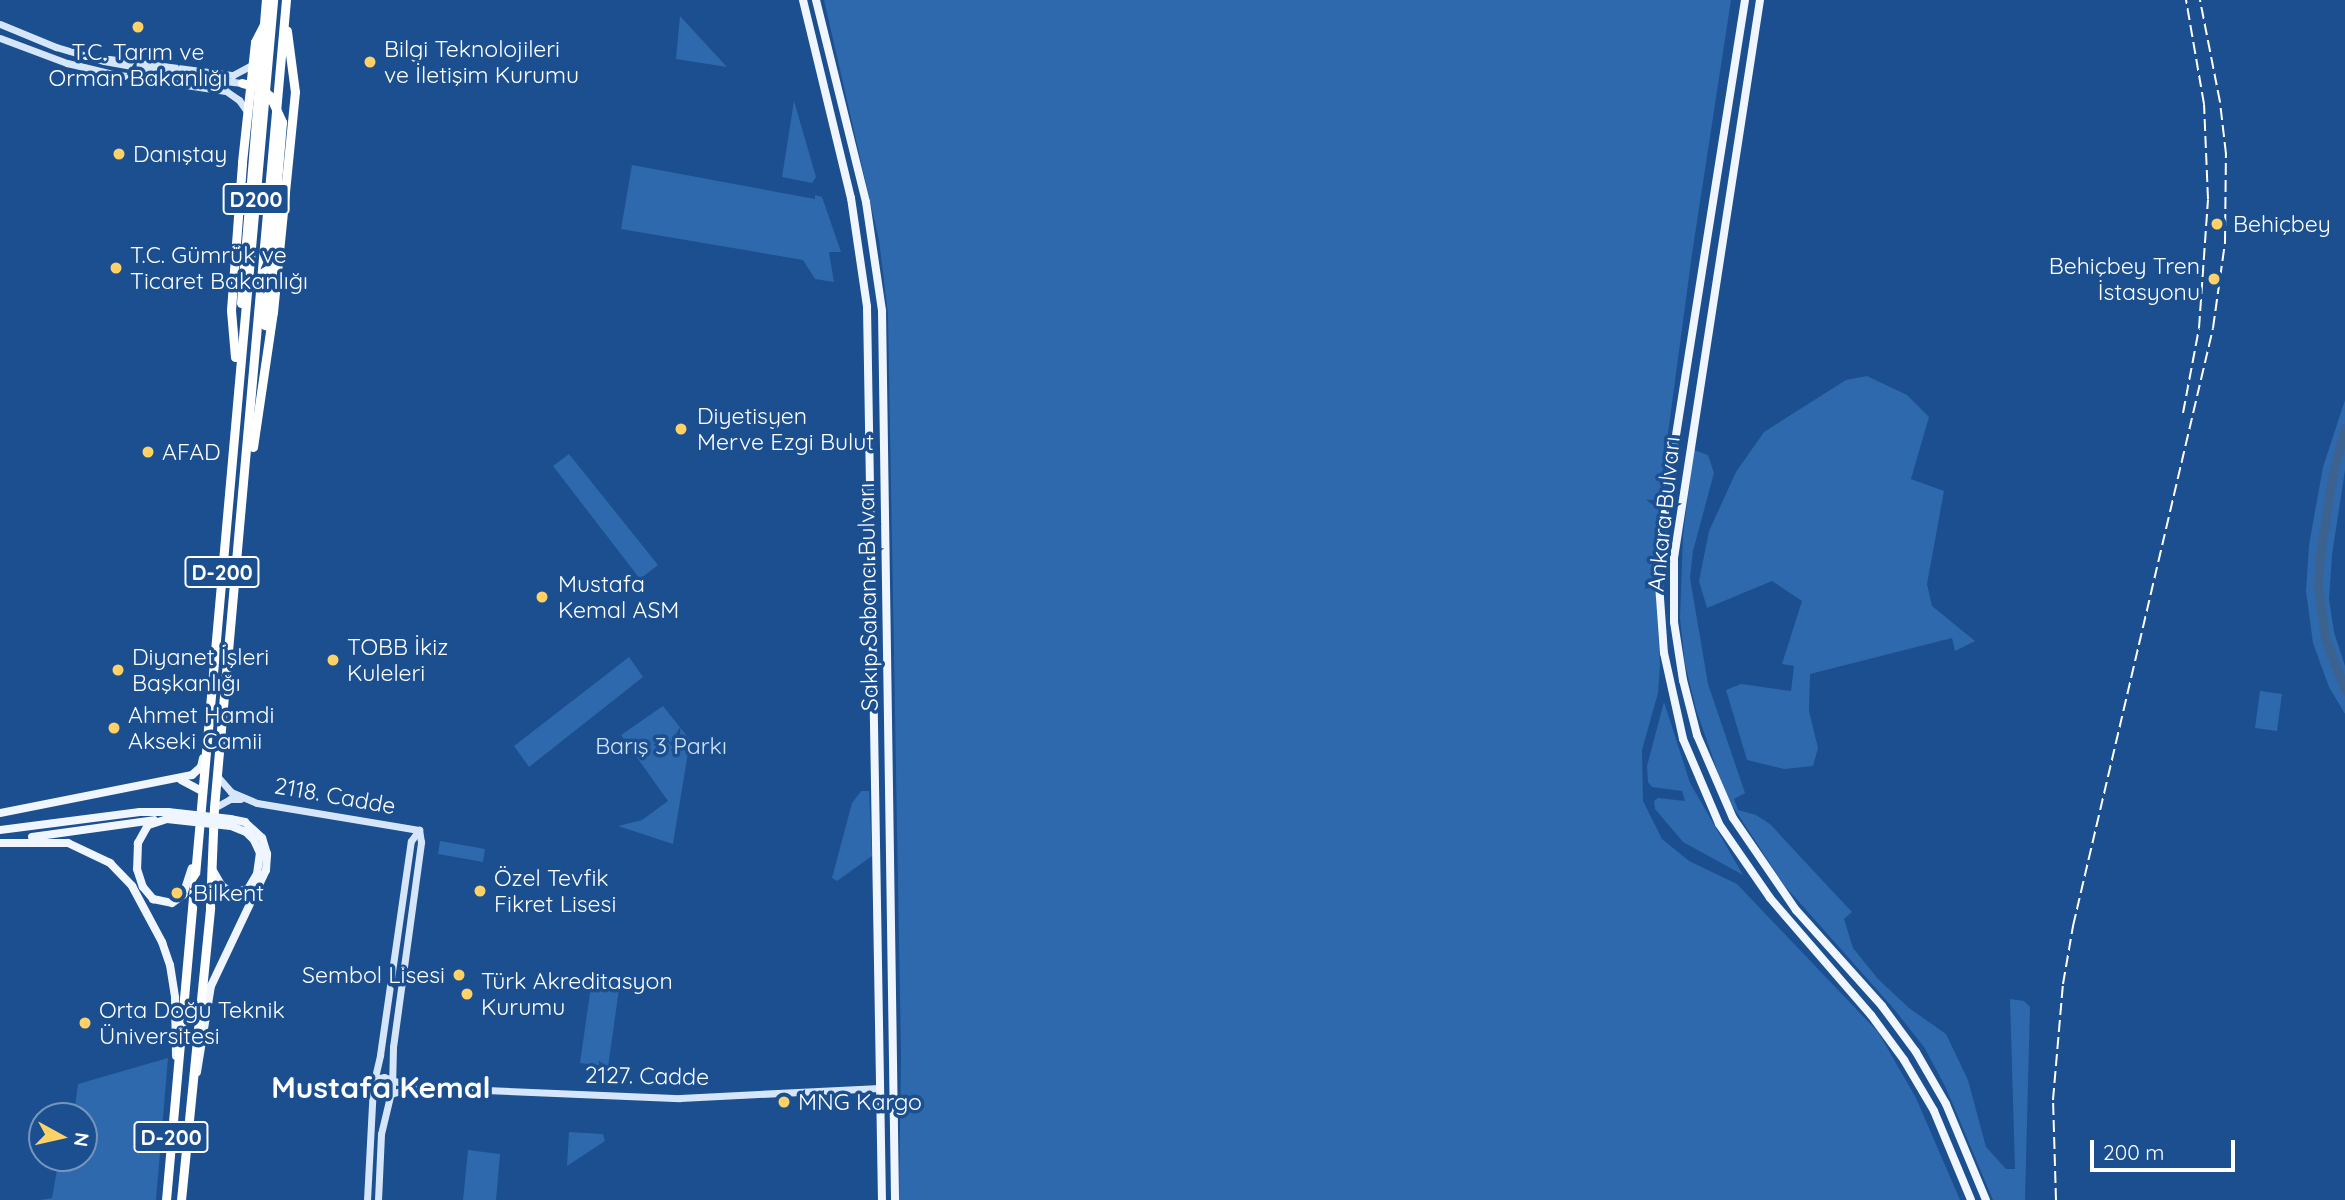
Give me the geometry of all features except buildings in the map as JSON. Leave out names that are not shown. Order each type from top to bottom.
[{"type":"highway","points":[[244,318],[241,289],[265,0]]},
{"type":"highway","name":"D200","points":[[236,399],[273,0]]},
{"type":"highway","name":"D200","points":[[237,558],[286,0]]},
{"type":"highway","points":[[262,375],[273,312],[295,92],[285,18]]},
{"type":"highway","points":[[236,399],[235,337],[231,310],[252,65],[255,42],[263,26]]},
{"type":"highway","points":[[242,83],[261,88],[270,96],[282,122],[257,427],[246,469]]},
{"type":"highway","name":"D-200","points":[[166,1200],[236,399]]},
{"type":"highway","name":"D-200","points":[[181,1200],[210,906],[214,808],[237,558]]},
{"type":"main road","name":"Sakıp Sabancı Bulvarı","points":[[803,0],[851,198],[867,307],[882,1200]]},
{"type":"main road","name":"Sakıp Sabancı Bulvarı","points":[[816,0],[866,202],[882,311],[895,1200]]},
{"type":"main road","name":"Ankara Bulvarı","points":[[1745,0],[1666,498],[1659,584],[1664,653],[1684,739],[1719,824],[1770,898],[1871,1015],[1904,1060],[1934,1111],[1971,1200]]},
{"type":"main road","name":"Ankara Bulvarı","points":[[1760,0],[1674,558],[1674,622],[1683,680],[1697,734],[1732,818],[1796,910],[1882,1006],[1916,1052],[1946,1104],[1986,1200]]},
{"type":"main road","points":[[0,813],[192,775],[201,767],[206,745]]},
{"type":"main road","points":[[178,779],[202,790]]},
{"type":"main road","points":[[0,830],[140,813],[231,823],[244,822],[262,838],[267,854],[266,870],[211,986],[203,1045],[192,1091]]},
{"type":"main road","points":[[168,816],[148,825],[136,852],[139,878],[153,899],[172,903],[183,895],[197,845]]},
{"type":"main road","points":[[0,842],[168,816]]},
{"type":"main road","points":[[210,862],[222,886],[232,893],[240,893],[253,882],[260,866],[260,853],[246,832],[231,823]]},
{"type":"main road","points":[[0,842],[68,843],[110,863],[132,886],[162,942],[170,965],[175,998],[177,1074]]},
{"type":"street","points":[[0,24],[56,47],[139,70],[242,83]]},
{"type":"street","points":[[0,38],[67,63],[113,74],[226,91],[239,100],[247,113]]},
{"type":"street","points":[[95,58],[233,75],[252,65]]},
{"type":"street","points":[[226,91],[234,83],[233,75]]},
{"type":"street","points":[[218,777],[226,788],[244,799]]},
{"type":"street","points":[[214,808],[230,799],[244,799]]},
{"type":"street","name":"2118. Cadde","points":[[244,799],[419,830]]},
{"type":"street","points":[[377,1200],[381,1134],[392,1079],[393,1047],[421,842],[419,830]]},
{"type":"street","points":[[367,1200],[374,1079],[411,841],[419,830]]},
{"type":"street","points":[[400,913],[412,911]]},
{"type":"street","points":[[395,953],[406,952]]},
{"type":"street","points":[[374,1079],[392,1079]]},
{"type":"street","name":"2127. Cadde","points":[[392,1079],[413,1087],[661,1098],[880,1088]]},
{"type":"street","name":"2127. Cadde","points":[[390,1094],[413,1087]]},
{"type":"street","points":[[373,1092],[390,1094]]},
{"type":"green space","points":[[824,0],[1731,0],[1692,254],[1660,493],[1654,559],[1660,665],[1658,693],[1642,750],[1643,801],[1662,839],[1689,861],[1737,884],[1878,1032],[1916,1098],[1960,1200],[899,1200],[901,1054],[888,314],[879,240]]},
{"type":"green space","points":[[680,16],[727,67],[676,59]]},
{"type":"green space","points":[[794,101],[816,177],[812,183],[782,177]]},
{"type":"green space","points":[[632,165],[815,199],[815,195],[822,197],[841,252],[829,252],[834,282],[815,279],[803,260],[621,229]]},
{"type":"green space","points":[[1867,376],[1907,395],[1929,417],[1911,479],[1944,491],[1927,584],[1932,606],[1975,641],[1955,651],[1952,638],[1810,674],[1809,711],[1818,748],[1813,766],[1784,769],[1747,760],[1726,690],[1741,684],[1791,691],[1794,666],[1782,664],[1802,601],[1772,581],[1707,608],[1699,581],[1709,531],[1736,472],[1764,432],[1846,380]]},
{"type":"green space","points":[[2345,400],[2345,470],[2332,555],[2329,599],[2334,632],[2345,666],[2345,714],[2329,687],[2313,643],[2306,591],[2309,545],[2323,467]]},
{"type":"green space","points":[[1694,450],[1708,455],[1714,473],[1693,551],[1690,578],[1708,684],[1745,793],[1734,799],[1738,810],[1756,815],[1770,824],[1852,912],[1844,919],[1853,948],[1878,979],[1909,1008],[1946,1034],[1968,1080],[1986,1147],[2006,1169],[2015,1169],[2010,999],[2024,1001],[2030,1007],[2025,1200],[1993,1200],[1946,1088],[1924,1047],[1894,1009],[1784,885],[1726,796],[1696,709],[1685,664],[1680,618],[1683,535]]},
{"type":"green space","points":[[569,454],[658,565],[640,579],[553,466]]},
{"type":"green space","points":[[629,657],[643,677],[529,767],[514,746]]},
{"type":"green space","points":[[2260,691],[2282,694],[2277,731],[2255,728]]},
{"type":"green space","points":[[1664,702],[1690,783],[1743,875],[1683,842],[1655,809],[1654,801],[1658,798],[1685,801],[1682,791],[1652,787],[1648,782],[1647,766]]},
{"type":"green space","name":"Barış 3 Parkı","points":[[663,706],[690,740],[673,844],[618,826],[642,820],[668,801],[621,735]]},
{"type":"green space","points":[[861,791],[869,791],[872,856],[837,881],[832,878],[852,803]]},
{"type":"green space","points":[[440,841],[485,849],[483,862],[438,854]]},
{"type":"green space","points":[[592,979],[614,982],[619,989],[608,1067],[580,1063]]},
{"type":"green space","points":[[168,1058],[156,1200],[40,1200],[52,1198],[57,1172],[98,1172],[98,1102],[76,1102],[78,1084]]},
{"type":"green space","points":[[569,1132],[603,1134],[605,1141],[567,1166]]},
{"type":"green space","points":[[468,1150],[500,1154],[496,1200],[463,1200]]},
{"type":"waterway","points":[[2345,428],[2333,472],[2320,554],[2318,586],[2325,638],[2345,690]]},
{"type":"railway","points":[[2183,413],[2199,328],[2208,199],[2204,104],[2186,0]]},
{"type":"railway","points":[[2056,1200],[2053,1100],[2063,984],[2073,926],[2213,328],[2225,243],[2226,154],[2220,102],[2200,0]]},
{"type":"place","name":"T.C. Tarım ve Orman Bakanlığı","points":[[138,27]]},
{"type":"place","name":"Bilgi Teknolojileri ve İletişim Kurumu","points":[[370,62]]},
{"type":"place","name":"Danıştay","points":[[119,154]]},
{"type":"place","name":"Behiçbey","points":[[2217,224]]},
{"type":"place","name":"T.C. Gümrük ve Ticaret Bakanlığı","points":[[116,268]]},
{"type":"place","name":"Behiçbey Tren İstasyonu","points":[[2214,279]]},
{"type":"place","name":"Diyetisyen Merve Ezgi Bulut","points":[[681,429]]},
{"type":"place","name":"AFAD","points":[[148,452]]},
{"type":"place","name":"Mustafa Kemal ASM","points":[[542,597]]},
{"type":"place","name":"TOBB İkiz Kuleleri","points":[[333,660]]},
{"type":"place","name":"Diyanet İşleri Başkanlığı","points":[[118,670]]},
{"type":"place","name":"Ahmet Hamdi Akseki Camii","points":[[114,728]]},
{"type":"place","name":"Özel Tevfik Fikret Lisesi","points":[[480,891]]},
{"type":"place","name":"Bilkent","points":[[177,893]]},
{"type":"place","name":"Sembol Lisesi","points":[[459,975]]},
{"type":"place","name":"Türk Akreditasyon Kurumu","points":[[467,994]]},
{"type":"place","name":"Orta Doğu Teknik Üniversitesi","points":[[85,1023]]},
{"type":"place","name":"MNG Kargo","points":[[784,1102]]},
{"type":"district","name":"Mustafa Kemal","points":[[381,1087]]}]
